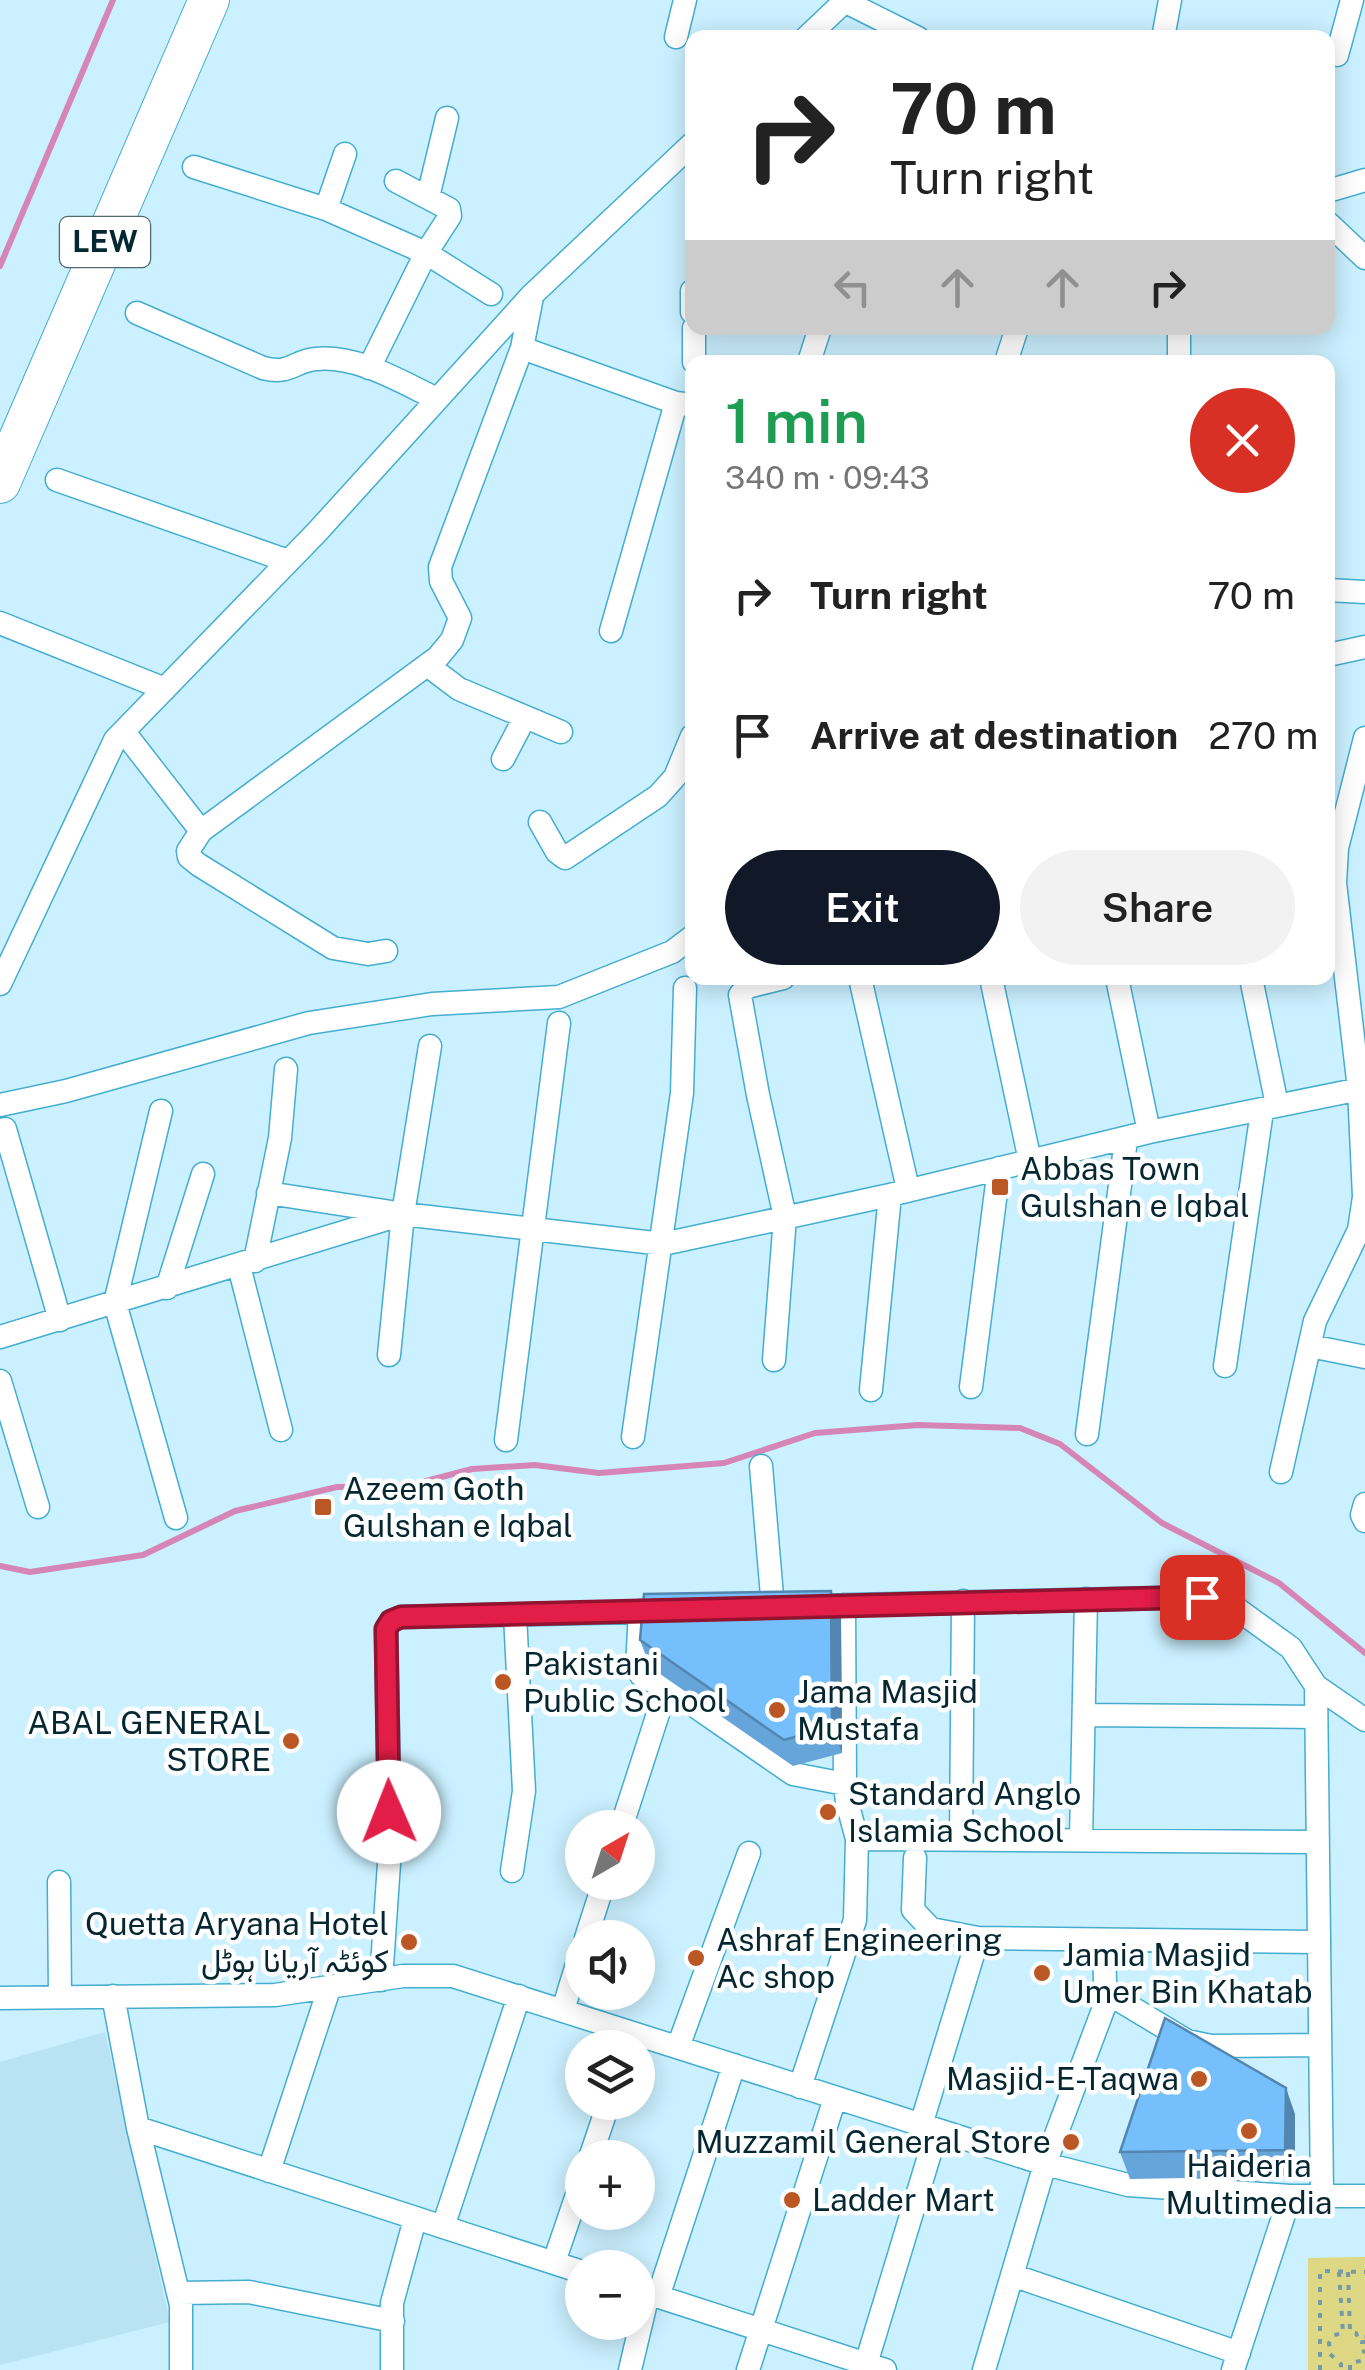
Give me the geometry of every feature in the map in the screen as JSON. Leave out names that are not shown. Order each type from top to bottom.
[{"type":"highway","name":"LEW","points":[[0,483],[210,0]]},
{"type":"street","points":[[676,37],[684,0]]},
{"type":"street","points":[[1164,30],[1170,0]]},
{"type":"street","points":[[1338,55],[1352,0]]},
{"type":"street","points":[[816,30],[839,11],[895,30]]},
{"type":"street","points":[[428,196],[447,118]]},
{"type":"street","points":[[0,984],[116,740],[288,561],[532,294],[685,151]]},
{"type":"street","points":[[326,209],[344,154]]},
{"type":"street","points":[[194,166],[326,209],[426,252],[491,294]]},
{"type":"street","points":[[1335,189],[1365,180]]},
{"type":"street","points":[[368,368],[426,252],[450,216],[449,209],[396,182]]},
{"type":"street","points":[[1335,230],[1365,258]]},
{"type":"street","points":[[386,951],[368,954],[333,948],[199,866],[189,858],[188,850],[202,831],[438,657],[458,629],[460,618],[441,581],[440,567],[522,348],[532,294]]},
{"type":"street","points":[[137,313],[263,368],[282,372],[314,358],[368,368],[437,399]]},
{"type":"street","points":[[522,348],[685,404]]},
{"type":"street","points":[[611,630],[685,407]]},
{"type":"street","points":[[57,480],[288,561]]},
{"type":"street","points":[[1335,590],[1365,592]]},
{"type":"street","points":[[0,623],[165,689]]},
{"type":"street","points":[[1335,653],[1365,646]]},
{"type":"street","points":[[427,665],[459,689],[560,732]]},
{"type":"street","points":[[503,759],[524,716]]},
{"type":"street","points":[[124,732],[202,831]]},
{"type":"street","points":[[1335,839],[1365,738]]},
{"type":"street","points":[[540,822],[564,858],[658,796],[675,777],[685,753]]},
{"type":"street","points":[[1281,1472],[1315,1321],[1359,1230],[1363,1210],[1356,964],[1335,883]]},
{"type":"street","points":[[0,1105],[66,1091],[309,1024],[432,1004],[559,997],[672,952],[685,942]]},
{"type":"street","points":[[755,985],[740,995],[786,1217],[774,1360]]},
{"type":"street","points":[[861,985],[899,1192],[870,1390]]},
{"type":"street","points":[[992,985],[1030,1160]]},
{"type":"street","points":[[1118,985],[1149,1132]]},
{"type":"street","points":[[1225,1366],[1269,1108],[1251,985]]},
{"type":"street","points":[[632,1438],[682,1093],[684,988]]},
{"type":"street","points":[[506,1440],[559,1023]]},
{"type":"street","points":[[388,1355],[403,1214],[430,1046]]},
{"type":"street","points":[[281,1430],[247,1263],[280,1138],[286,1070]]},
{"type":"street","points":[[268,1193],[403,1214],[663,1244],[1149,1132],[1362,1088]]},
{"type":"street","points":[[161,1112],[115,1303],[176,1518]]},
{"type":"street","points":[[5,1129],[60,1320]]},
{"type":"street","points":[[1087,1434],[1126,1140]]},
{"type":"street","points":[[971,1387],[999,1168]]},
{"type":"street","points":[[166,1288],[203,1174]]},
{"type":"street","points":[[0,1337],[403,1214]]},
{"type":"street","points":[[1310,1346],[1365,1358]]},
{"type":"street","points":[[0,1382],[38,1508]]},
{"type":"street","points":[[761,1466],[763,1608],[962,1600],[1202,1597],[1233,1606],[1291,1648],[1316,1686],[1365,1720]]},
{"type":"street","points":[[1365,1504],[1365,1522]]},
{"type":"street","points":[[1081,1840],[1086,1599]]},
{"type":"street","points":[[961,1840],[962,1600]]},
{"type":"street","points":[[800,2087],[855,1920],[857,1839],[846,1802],[844,1605]]},
{"type":"street","points":[[381,1980],[390,1849],[386,1629],[391,1621],[401,1617],[697,1610]]},
{"type":"street","points":[[640,1611],[637,1666],[642,1674],[793,1774],[846,1784]]},
{"type":"street","points":[[512,1872],[524,1790],[515,1614]]},
{"type":"street","points":[[1316,1686],[1322,2194]]},
{"type":"street","points":[[627,1810],[666,1689]]},
{"type":"street","points":[[1084,1715],[1316,1717]]},
{"type":"street","points":[[857,1839],[1317,1842]]},
{"type":"street","points":[[678,2047],[749,1853]]},
{"type":"street","points":[[915,1858],[913,1910],[932,1930],[978,1938],[1317,1942]]},
{"type":"street","points":[[59,1882],[60,1997]]},
{"type":"street","points":[[655,2296],[876,2367],[929,2128],[978,1938]]},
{"type":"street","points":[[984,2370],[1045,2164],[1109,1994],[1104,1940]]},
{"type":"street","points":[[0,1998],[275,1995],[403,1976],[453,1976],[563,2010],[608,2030]]},
{"type":"street","points":[[269,2171],[329,1989]]},
{"type":"street","points":[[1109,1994],[1188,2041],[1211,2046],[1319,2045]]},
{"type":"street","points":[[113,1996],[138,2128],[182,2306],[181,2370]]},
{"type":"street","points":[[443,2227],[519,1996]]},
{"type":"street","points":[[563,2010],[565,2003]]},
{"type":"street","points":[[655,2044],[678,2047],[1045,2164],[1128,2185],[1290,2196],[1365,2196]]},
{"type":"street","points":[[655,2275],[734,2065]]},
{"type":"street","points":[[748,2370],[835,2098]]},
{"type":"street","points":[[138,2128],[565,2266]]},
{"type":"street","points":[[1012,2275],[1236,2361],[1290,2196]]},
{"type":"street","points":[[392,2370],[392,2303],[415,2218]]},
{"type":"street","points":[[554,2262],[565,2230]]},
{"type":"street","points":[[178,2294],[250,2292],[393,2320]]},
{"type":"street","points":[[630,2370],[637,2340]]},
{"type":"path","points":[[1320,2370],[1320,2272],[1365,2272]]},
{"type":"path","points":[[1340,2272],[1343,2333],[1334,2334],[1329,2343],[1330,2354],[1341,2364],[1341,2370]]},
{"type":"path","points":[[1348,2272],[1350,2332],[1365,2340],[1362,2352],[1365,2351]]},
{"type":"path","points":[[1350,2370],[1350,2363],[1365,2360]]},
{"type":"shaded area","points":[[105,2032],[170,2322],[0,2365],[0,2062]]},
{"type":"shaded area","points":[[1365,2257],[1365,2370],[1308,2370],[1308,2258]]},
{"type":"building","name":"Jama Masjid Mustafa","points":[[831,1591],[832,1726],[784,1740],[640,1640],[644,1594]]},
{"type":"building","name":"Masjid-E-Taqwa","points":[[1165,2018],[1286,2088],[1285,2150],[1120,2152]]},
{"type":"waterway","points":[[0,266],[113,0]]},
{"type":"waterway","points":[[0,1566],[30,1572],[143,1555],[235,1511],[337,1487],[407,1486],[472,1469],[535,1465],[599,1473],[724,1463],[815,1433],[918,1425],[1020,1428],[1060,1444],[1162,1523],[1279,1583],[1365,1653]]},
{"type":"place","name":"Abbas Town Gulshan e Iqbal","points":[[1000,1187]]},
{"type":"place","name":"Azeem Goth Gulshan e Iqbal","points":[[323,1507]]},
{"type":"place","name":"Pakistani Public School","points":[[503,1682]]},
{"type":"place","name":"Jama Masjid Mustafa","points":[[777,1710]]},
{"type":"place","name":"ABAL GENERAL STORE","points":[[291,1741]]},
{"type":"place","name":"Standard Anglo Islamia School","points":[[828,1812]]},
{"type":"place","name":"Quetta Aryana Hotel کوئٹہ آریانا ہوٹل","points":[[409,1942]]},
{"type":"place","name":"Ashraf Engineering Ac shop","points":[[696,1958]]},
{"type":"place","name":"Jamia Masjid Umer Bin Khatab","points":[[1042,1973]]},
{"type":"place","name":"Masjid-E-Taqwa","points":[[1199,2079]]},
{"type":"place","name":"Haideria Multimedia","points":[[1249,2131]]},
{"type":"place","name":"Muzzamil General Store","points":[[1071,2142]]},
{"type":"place","name":"Ladder Mart","points":[[792,2200]]},
{"type":"route","points":[[389,1812],[386,1629],[391,1621],[401,1617],[1202,1597]]}]
